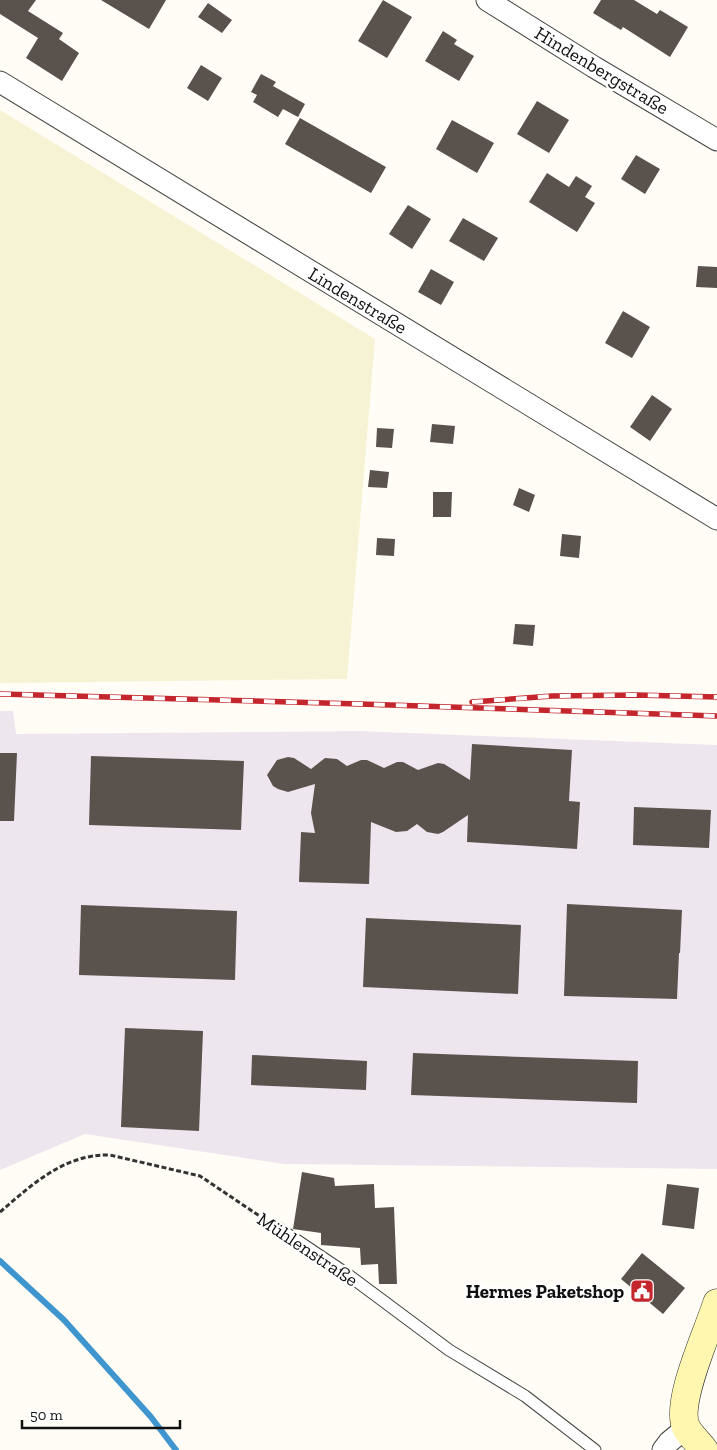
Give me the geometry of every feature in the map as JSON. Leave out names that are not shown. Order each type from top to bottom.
[{"type":"main road","points":[[704,1450],[686,1428],[684,1411],[686,1394],[717,1302]]},
{"type":"street","name":"Hindenbergstraße","points":[[487,0],[594,67],[717,140]]},
{"type":"street","name":"Lindenstraße","points":[[0,82],[717,519]]},
{"type":"street","points":[[663,1450],[669,1442],[686,1428]]},
{"type":"lane","name":"Mühlenstraße","points":[[277,1227],[348,1274],[449,1350],[525,1396],[595,1450]]},
{"type":"path","name":"Mühlenstraße","points":[[0,1212],[36,1181],[68,1162],[98,1155],[110,1155],[200,1176],[277,1227]]},
{"type":"shaded area","points":[[0,110],[375,339],[347,679],[0,683]]},
{"type":"shaded area","points":[[0,711],[13,711],[16,734],[358,731],[717,745],[717,1169],[284,1164],[85,1134],[0,1170]]},
{"type":"building","points":[[0,0],[36,0],[28,11],[63,33],[59,39],[79,53],[62,81],[26,58],[38,38],[0,14]]},
{"type":"building","points":[[101,0],[166,0],[149,29]]},
{"type":"building","points":[[383,0],[412,17],[387,58],[358,41]]},
{"type":"building","points":[[601,0],[634,0],[657,14],[660,10],[688,27],[670,57],[623,27],[621,30],[593,13]]},
{"type":"building","points":[[208,3],[232,20],[222,33],[198,17]]},
{"type":"building","points":[[443,31],[457,40],[454,44],[474,56],[459,81],[425,61]]},
{"type":"building","points":[[201,65],[222,78],[208,101],[187,88]]},
{"type":"building","points":[[261,74],[276,82],[273,86],[305,104],[298,117],[283,109],[278,117],[253,102],[257,95],[251,92]]},
{"type":"building","points":[[537,101],[569,120],[549,153],[517,134]]},
{"type":"building","points":[[300,118],[386,167],[371,193],[285,144]]},
{"type":"building","points":[[452,120],[494,143],[477,173],[436,149]]},
{"type":"building","points":[[636,155],[660,169],[645,194],[621,179]]},
{"type":"building","points":[[547,173],[569,187],[576,176],[592,186],[585,197],[595,203],[577,232],[529,202]]},
{"type":"building","points":[[408,205],[431,219],[412,249],[389,234]]},
{"type":"building","points":[[463,218],[498,238],[484,261],[449,241]]},
{"type":"building","points":[[698,266],[717,267],[717,288],[696,287]]},
{"type":"building","points":[[431,269],[454,282],[441,305],[418,292]]},
{"type":"building","points":[[623,311],[650,327],[632,358],[605,343]]},
{"type":"building","points":[[652,395],[672,409],[650,441],[630,427]]},
{"type":"building","points":[[432,424],[455,426],[453,444],[430,442]]},
{"type":"building","points":[[377,428],[394,429],[392,448],[376,447]]},
{"type":"building","points":[[370,470],[389,472],[387,488],[368,487]]},
{"type":"building","points":[[519,488],[535,495],[529,512],[513,505]]},
{"type":"building","points":[[433,492],[452,492],[451,517],[433,517]]},
{"type":"building","points":[[562,534],[581,536],[579,558],[560,556]]},
{"type":"building","points":[[377,538],[395,539],[394,556],[376,555]]},
{"type":"building","points":[[515,624],[535,625],[533,646],[513,644]]},
{"type":"building","points":[[472,744],[572,750],[569,801],[580,802],[577,849],[467,842],[468,815],[438,834],[427,832],[417,824],[407,831],[396,832],[371,822],[369,884],[299,882],[301,832],[315,833],[311,813],[315,784],[288,792],[273,786],[267,775],[277,760],[288,757],[294,758],[311,769],[325,758],[337,759],[347,766],[361,760],[367,760],[384,768],[397,762],[403,762],[418,770],[438,763],[444,764],[470,780]]},
{"type":"building","points":[[0,753],[17,753],[14,821],[0,821]]},
{"type":"building","points":[[91,756],[244,761],[241,830],[89,825]]},
{"type":"building","points":[[634,807],[711,810],[709,848],[633,845]]},
{"type":"building","points":[[567,904],[682,910],[677,999],[564,996]]},
{"type":"building","points":[[81,905],[237,911],[235,980],[79,975]]},
{"type":"building","points":[[366,918],[521,925],[518,994],[363,987]]},
{"type":"building","points":[[125,1028],[203,1031],[199,1131],[121,1127]]},
{"type":"building","points":[[413,1053],[638,1061],[637,1103],[411,1095]]},
{"type":"building","points":[[252,1055],[367,1061],[366,1090],[251,1085]]},
{"type":"building","points":[[302,1172],[334,1178],[335,1186],[374,1184],[375,1208],[394,1207],[397,1284],[379,1284],[378,1264],[361,1265],[360,1248],[321,1245],[321,1233],[293,1229]]},
{"type":"building","points":[[667,1184],[699,1188],[694,1229],[662,1225]]},
{"type":"building","points":[[642,1253],[685,1288],[663,1314],[621,1279]]},
{"type":"waterway","points":[[0,1261],[64,1320],[151,1417],[176,1450]]},
{"type":"railway","points":[[0,694],[717,716]]},
{"type":"railway","points":[[472,702],[552,696],[636,695],[717,697]]},
{"type":"place","name":"Hermes Paketshop","points":[[642,1291]]}]
